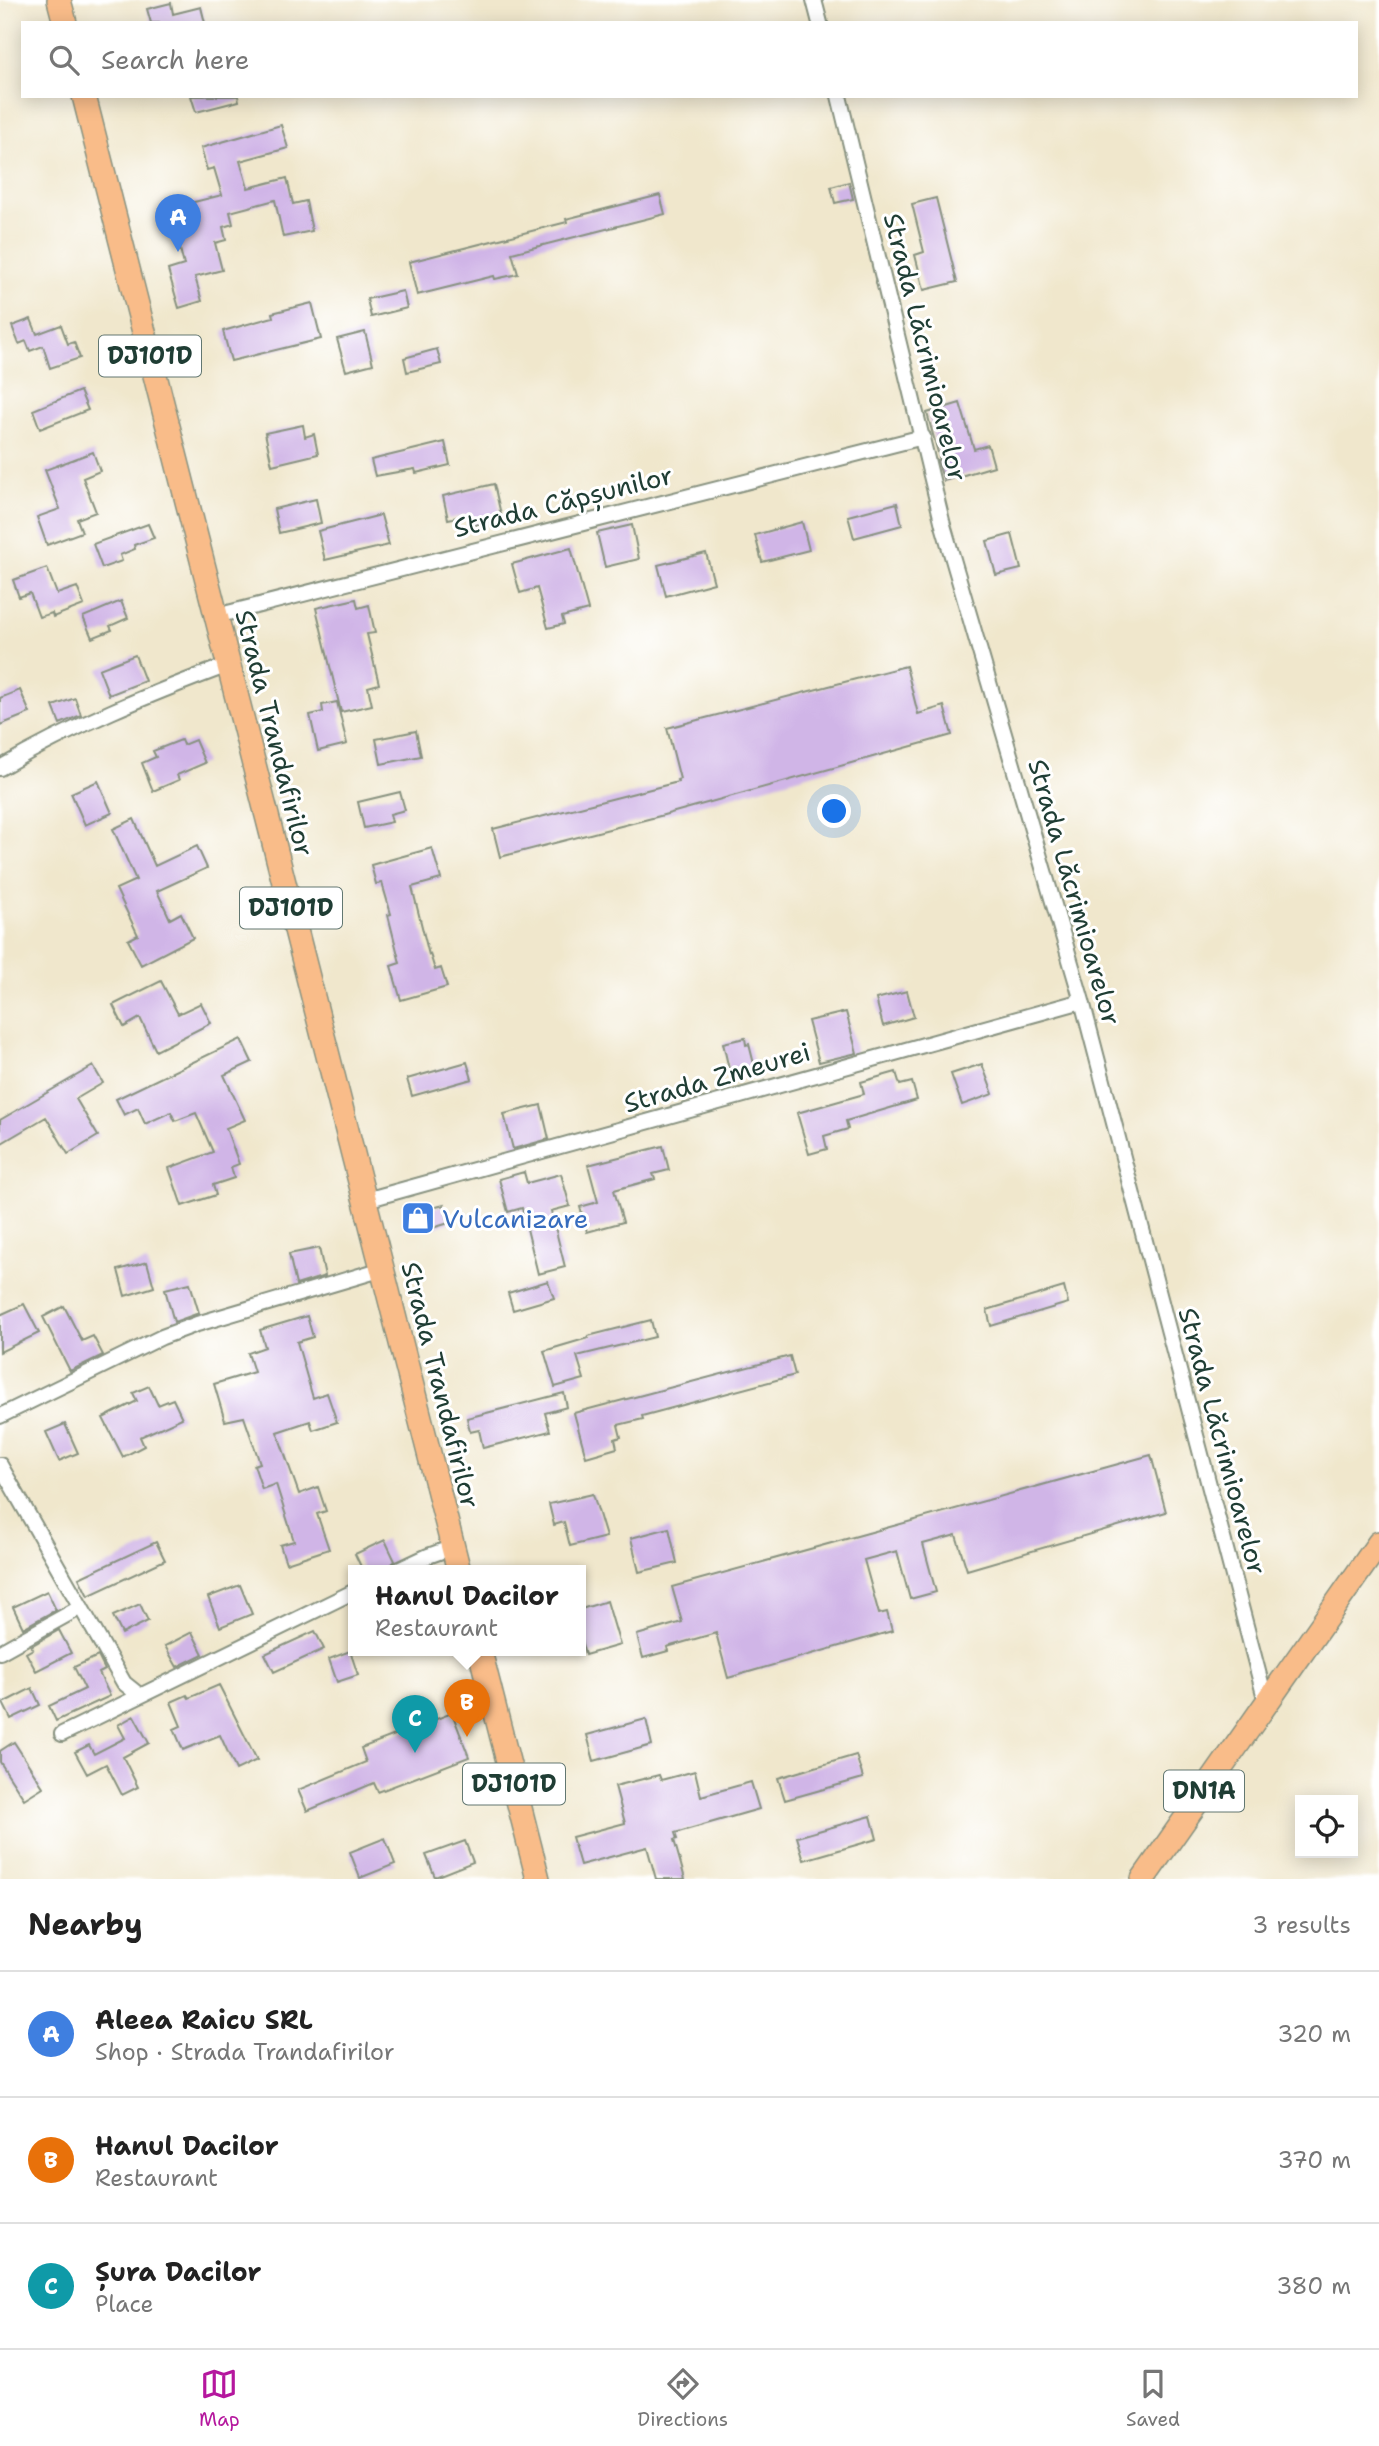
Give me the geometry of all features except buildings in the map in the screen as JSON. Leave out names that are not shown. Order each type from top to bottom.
[{"type":"main road","points":[[59,0],[64,21]]},
{"type":"main road","name":"Strada Trandafirilor","points":[[85,98],[453,1547]]},
{"type":"main road","name":"DN1A","points":[[1143,1879],[1379,1543]]},
{"type":"main road","name":"DJ101D","points":[[453,1547],[458,1565]]},
{"type":"main road","name":"DJ101D","points":[[481,1656],[538,1879]]},
{"type":"street","points":[[814,0],[819,21]]},
{"type":"street","name":"Strada Lăcrimioarelor","points":[[839,98],[943,525],[1082,1001],[1266,1702]]},
{"type":"street","name":"Strada Căpșunilor","points":[[216,616],[923,436]]},
{"type":"street","points":[[0,768],[156,692],[229,665]]},
{"type":"street","name":"Strada Zmeurei","points":[[366,1200],[1082,1001]]},
{"type":"street","points":[[0,1416],[162,1337],[197,1324],[383,1269]]},
{"type":"street","points":[[0,1465],[124,1683],[139,1695]]},
{"type":"street","points":[[409,1565],[453,1547]]},
{"type":"street","points":[[62,1734],[348,1594]]},
{"type":"street","points":[[0,1652],[81,1607]]},
{"type":"place","name":"Aleea Raicu SRL","points":[[178,252]]},
{"type":"place","name":"Vulcanizare","points":[[418,1218]]},
{"type":"place","name":"Hanul Dacilor","points":[[467,1737]]},
{"type":"place","name":"Șura Dacilor","points":[[415,1753]]}]
